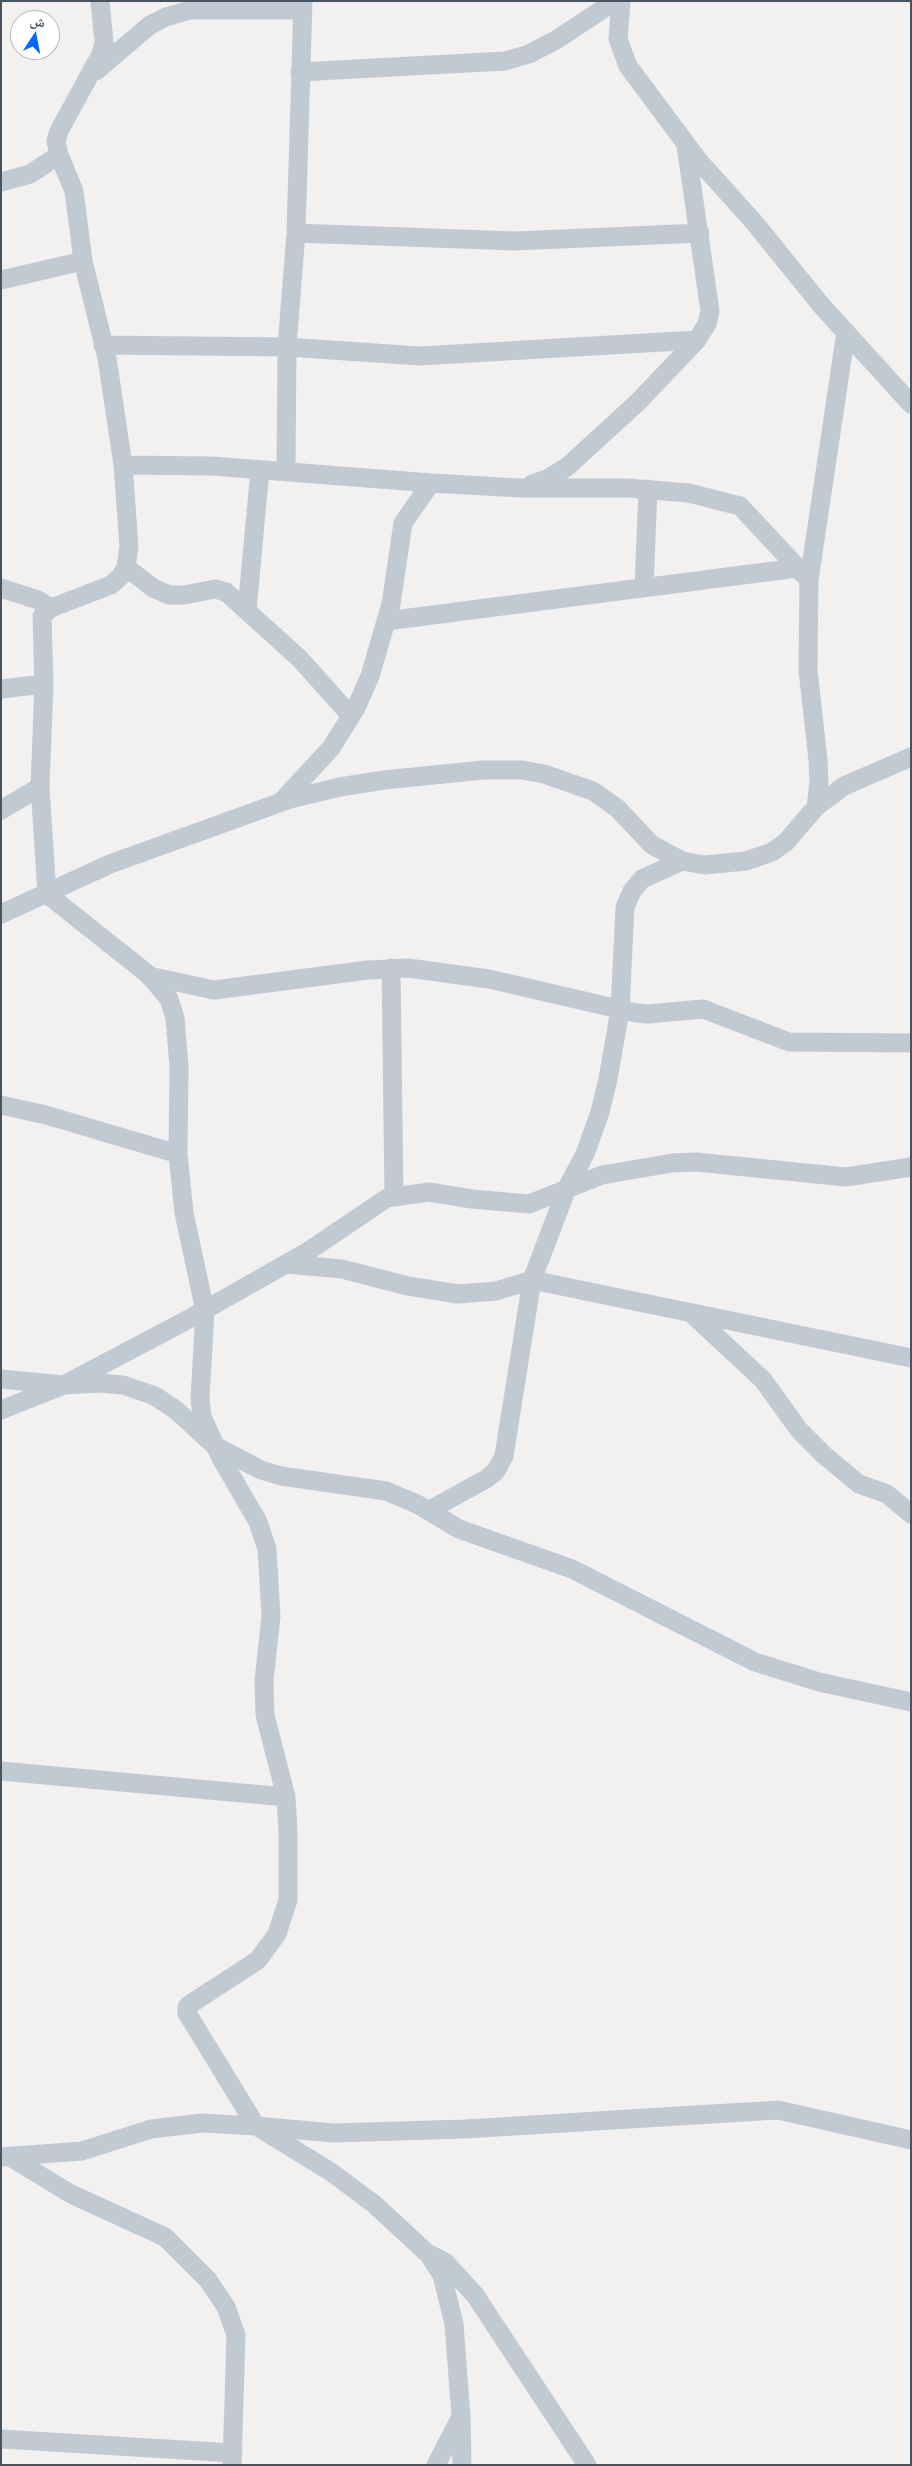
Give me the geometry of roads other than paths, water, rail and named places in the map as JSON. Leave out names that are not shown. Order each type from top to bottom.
[{"type":"street","points":[[100,1],[104,42],[101,54],[59,131],[56,142],[59,156],[74,191],[83,261],[103,345],[123,465],[130,547],[126,567],[121,576],[110,585],[51,608],[42,616],[44,684],[40,787],[47,894],[150,976],[169,999],[175,1018],[179,1067],[178,1154],[184,1213],[205,1310],[200,1398],[204,1425],[258,1522],[266,1549],[271,1616],[264,1682],[265,1715],[286,1797],[288,1900],[277,1934],[258,1960],[189,2005],[186,2010],[256,2126],[331,2172],[367,2199],[427,2253],[442,2275],[454,2324],[461,2417],[462,2465]]},
{"type":"street","points":[[300,72],[505,61],[528,54],[556,40],[615,1]]},
{"type":"street","points":[[621,1],[618,39],[628,66],[685,142],[846,332],[911,404]]},
{"type":"street","points":[[91,75],[150,25],[166,17],[190,10],[302,5],[296,233],[288,347],[286,472]]},
{"type":"street","points":[[520,488],[547,479],[567,467],[638,402],[697,340],[707,324],[710,311],[700,233],[685,142]]},
{"type":"street","points":[[1,182],[30,174],[59,156]]},
{"type":"street","points":[[296,233],[515,241],[700,233]]},
{"type":"street","points":[[1,280],[83,261]]},
{"type":"street","points":[[816,807],[819,775],[808,670],[803,574],[825,482],[846,332]]},
{"type":"street","points":[[103,345],[288,347],[420,356],[697,340]]},
{"type":"street","points":[[123,465],[212,466],[430,484],[520,488],[648,490],[689,493],[740,506],[803,574]]},
{"type":"street","points":[[247,610],[260,470]]},
{"type":"street","points":[[280,803],[331,748],[351,716],[370,676],[391,604],[403,523],[430,484]]},
{"type":"street","points":[[644,587],[648,490]]},
{"type":"street","points":[[126,567],[160,592],[184,595],[220,590],[247,610],[300,659],[351,716]]},
{"type":"street","points":[[386,620],[644,587],[803,574]]},
{"type":"street","points":[[1,588],[38,600],[51,608]]},
{"type":"street","points":[[1,690],[44,684]]},
{"type":"street","points":[[1,914],[110,864],[280,803],[340,787],[384,780],[483,770],[522,770],[544,774],[592,791],[617,808],[652,845],[682,861],[704,866],[746,861],[772,852],[786,842],[816,807],[844,786],[910,760]]},
{"type":"street","points":[[1,810],[40,787]]},
{"type":"street","points":[[428,1511],[486,1479],[496,1470],[504,1456],[532,1280],[567,1188],[585,1154],[600,1112],[620,1010],[625,907],[632,891],[642,879],[682,861]]},
{"type":"street","points":[[150,976],[214,990],[391,968],[408,968],[490,979],[620,1010],[648,1014],[703,1009],[789,1042],[911,1043]]},
{"type":"street","points":[[391,968],[394,1196]]},
{"type":"street","points":[[1,1105],[46,1115],[178,1154]]},
{"type":"street","points":[[1,1410],[64,1385],[205,1310],[286,1264],[364,1212],[387,1198],[394,1196],[429,1192],[472,1200],[529,1204],[602,1175],[672,1163],[696,1162],[846,1177],[911,1167]]},
{"type":"street","points":[[286,1264],[342,1269],[408,1286],[458,1294],[496,1291],[532,1280],[911,1358]]},
{"type":"street","points":[[690,1312],[763,1380],[799,1430],[824,1455],[859,1484],[887,1494],[911,1514]]},
{"type":"street","points":[[1,1379],[64,1385],[100,1383],[123,1385],[155,1396],[176,1410],[215,1446],[270,1474],[386,1491],[459,1528],[572,1569],[755,1662],[819,1682],[911,1702]]},
{"type":"street","points":[[1,1772],[286,1797]]},
{"type":"street","points":[[5,2157],[82,2151],[151,2128],[202,2123],[342,2133],[475,2128],[778,2110],[911,2140]]},
{"type":"street","points":[[1,2439],[232,2459],[236,2336],[226,2307],[208,2280],[165,2238],[70,2194],[5,2157]]},
{"type":"street","points":[[427,2253],[445,2262],[475,2295],[587,2465]]},
{"type":"street","points":[[436,2465],[461,2417]]}]
